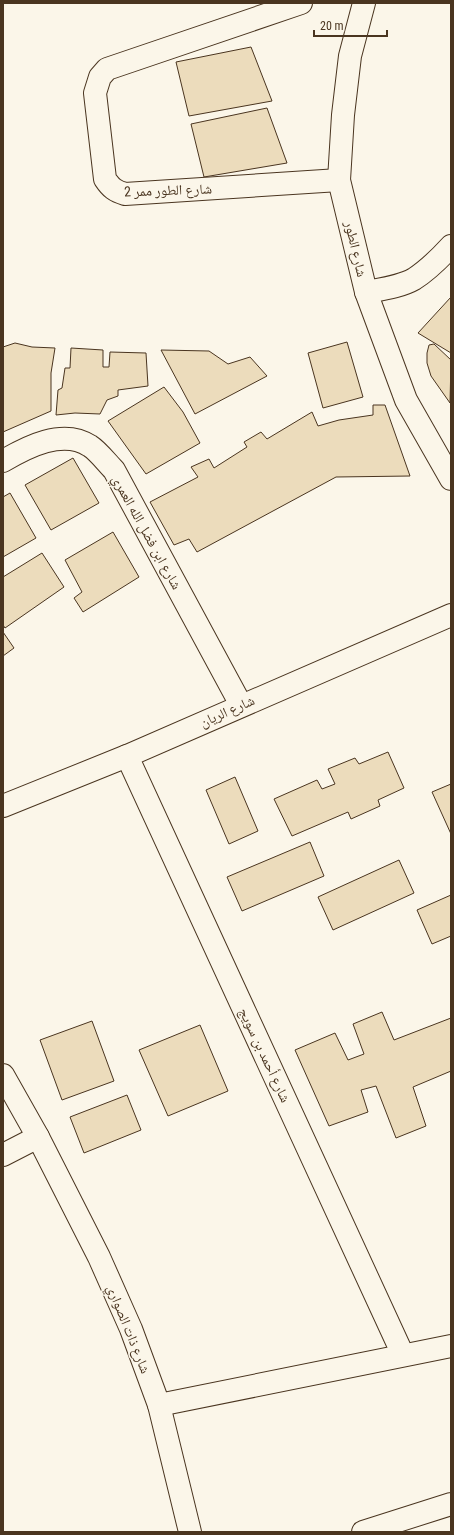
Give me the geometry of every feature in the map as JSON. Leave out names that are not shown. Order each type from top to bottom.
[{"type":"street","name":"شارع الطور ممر 2","points":[[301,3],[107,69],[100,78],[95,93],[105,179],[111,188],[116,192],[125,194],[340,180]]},
{"type":"street","name":"شارع الطور","points":[[364,3],[350,56],[343,115],[340,180],[366,292],[406,400],[451,479]]},
{"type":"street","points":[[366,292],[393,287],[413,279],[440,258],[451,246]]},
{"type":"street","name":"شارع ابن فضل الله العمري","points":[[3,461],[17,453],[49,440],[71,439],[90,446],[114,470],[241,705]]},
{"type":"street","name":"شارع الريان","points":[[3,806],[127,756],[241,705],[451,615]]},
{"type":"street","name":"شارع أحمد بن سويج","points":[[127,756],[403,1355]]},
{"type":"street","name":"شارع ذات الصواري","points":[[3,1076],[38,1137],[99,1257],[131,1329],[159,1405],[190,1532]]},
{"type":"street","points":[[3,1155],[38,1137]]},
{"type":"street","points":[[159,1405],[451,1346]]},
{"type":"street","points":[[363,1532],[451,1504]]},
{"type":"building","points":[[251,47],[272,101],[189,116],[176,62]]},
{"type":"building","points":[[267,108],[287,163],[204,177],[191,124]]},
{"type":"building","points":[[451,297],[451,353],[418,333]]},
{"type":"building","points":[[347,342],[363,397],[323,408],[308,353]]},
{"type":"building","points":[[15,343],[32,347],[55,348],[51,373],[51,411],[3,432],[3,347]]},
{"type":"building","points":[[434,344],[451,360],[450,403],[431,376],[427,363],[429,345]]},
{"type":"building","points":[[71,348],[103,350],[103,367],[109,367],[110,352],[146,353],[148,386],[118,390],[118,396],[107,400],[100,414],[75,413],[56,415],[58,390],[62,388],[65,368],[70,368]]},
{"type":"building","points":[[161,350],[209,351],[228,364],[250,357],[267,376],[195,414]]},
{"type":"building","points":[[164,387],[183,412],[200,443],[146,474],[108,421]]},
{"type":"building","points":[[373,405],[385,405],[410,476],[336,477],[197,552],[189,539],[174,545],[150,502],[198,477],[191,467],[209,459],[214,468],[247,447],[244,442],[261,432],[267,439],[312,412],[318,426],[339,420],[373,415]]},
{"type":"building","points":[[73,458],[99,503],[51,530],[25,485]]},
{"type":"building","points":[[10,493],[36,538],[3,557],[3,497]]},
{"type":"building","points":[[113,532],[139,577],[83,612],[74,598],[82,592],[65,560]]},
{"type":"building","points":[[42,553],[64,587],[5,628],[3,625],[3,577]]},
{"type":"building","points":[[3,632],[14,648],[3,656]]},
{"type":"building","points":[[388,752],[404,788],[378,800],[380,806],[351,819],[348,812],[292,836],[274,799],[317,780],[322,789],[335,784],[328,769],[355,758],[359,764]]},
{"type":"building","points":[[235,777],[258,831],[229,844],[206,790]]},
{"type":"building","points":[[451,784],[451,834],[432,792]]},
{"type":"building","points":[[310,842],[324,876],[242,911],[227,877]]},
{"type":"building","points":[[399,860],[414,893],[333,930],[318,897]]},
{"type":"building","points":[[451,895],[451,936],[432,944],[417,910]]},
{"type":"building","points":[[382,1012],[394,1040],[451,1018],[451,1071],[413,1087],[426,1126],[396,1138],[376,1086],[361,1090],[368,1112],[329,1126],[295,1050],[335,1033],[348,1060],[364,1054],[353,1024]]},
{"type":"building","points":[[92,1021],[114,1081],[62,1100],[40,1040]]},
{"type":"building","points":[[200,1025],[228,1091],[168,1116],[139,1050]]},
{"type":"building","points":[[127,1095],[141,1130],[84,1153],[70,1117]]}]
